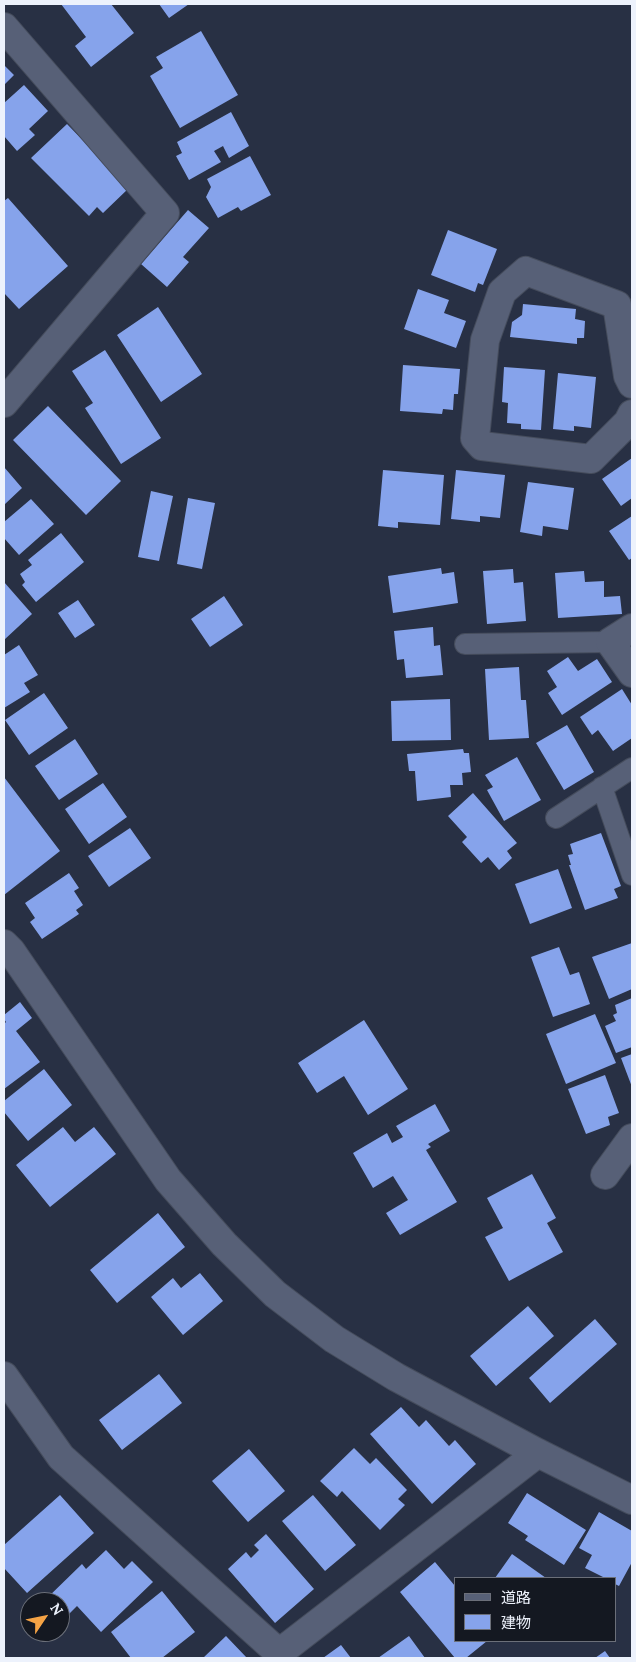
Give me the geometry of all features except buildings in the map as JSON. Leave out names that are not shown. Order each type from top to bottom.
[{"type":"street","points":[[4,27],[165,213],[4,403]]},
{"type":"street","points":[[632,384],[628,376],[617,305],[526,271],[502,292],[485,340],[475,438],[482,446],[591,459],[628,422],[632,414]]},
{"type":"street","points":[[621,635],[632,673]]},
{"type":"street","points":[[4,944],[11,951],[168,1180],[224,1244],[276,1294],[334,1340],[396,1377],[538,1453],[632,1500]]},
{"type":"street","points":[[605,1175],[632,1138]]},
{"type":"street","points":[[4,1376],[61,1456],[279,1653],[538,1453]]},
{"type":"lane","points":[[465,644],[621,635]]},
{"type":"lane","points":[[556,818],[632,768]]},
{"type":"lane","points":[[602,787],[632,875]]}]
